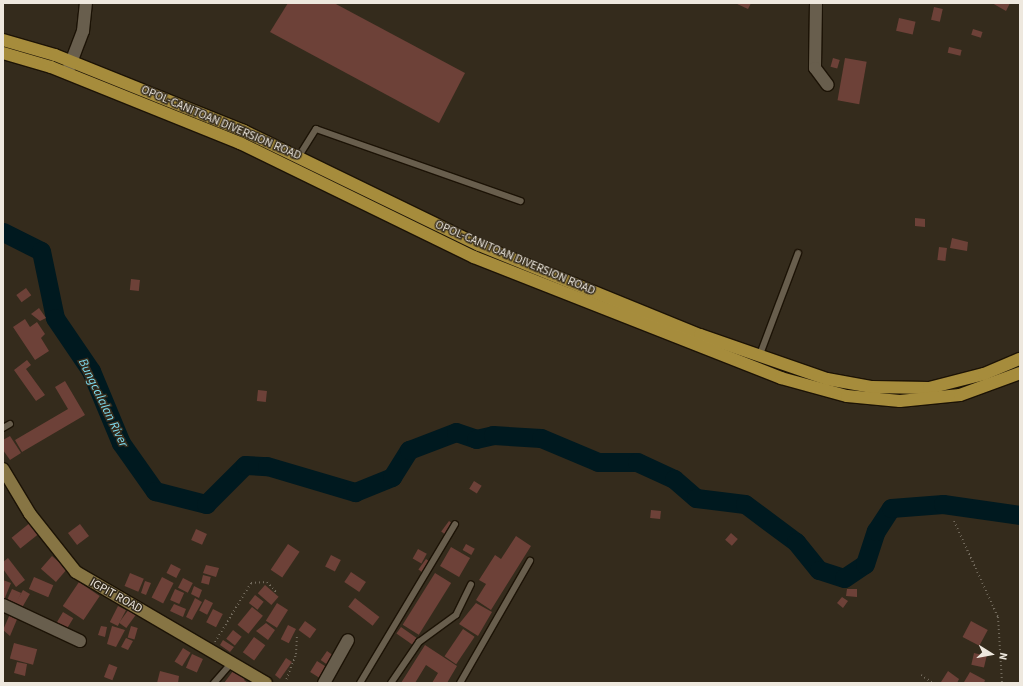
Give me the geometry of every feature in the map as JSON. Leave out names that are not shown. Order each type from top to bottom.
[{"type":"main road","name":"OPOL-CANITOAN DIVERSION ROAD","points":[[3,40],[72,62],[299,156],[479,245],[759,357],[827,379],[900,388],[957,382],[1020,359]]},
{"type":"main road","name":"OPOL-CANITOAN DIVERSION ROAD","points":[[3,53],[67,73],[269,156],[474,256],[781,378],[846,396],[900,401],[960,395],[1020,373]]},
{"type":"street","points":[[67,73],[83,31],[86,3]]},
{"type":"street","points":[[816,3],[815,68],[828,85]]},
{"type":"street","name":"IGPIT ROAD","points":[[4,473],[30,514],[76,572],[233,660],[266,683]]},
{"type":"street","points":[[3,605],[80,641]]},
{"type":"street","points":[[324,683],[348,640]]},
{"type":"lane","points":[[299,156],[316,129],[521,201]]},
{"type":"lane","points":[[759,357],[798,253]]},
{"type":"lane","points":[[3,428],[10,424]]},
{"type":"lane","points":[[360,683],[455,524]]},
{"type":"lane","points":[[460,683],[530,561]]},
{"type":"lane","points":[[391,683],[419,642],[456,615],[471,584]]},
{"type":"lane","points":[[214,683],[233,660]]},
{"type":"path","points":[[954,521],[998,617],[1002,683]]},
{"type":"path","points":[[212,648],[251,583],[267,582],[277,593]]},
{"type":"path","points":[[285,683],[296,654],[297,636]]},
{"type":"path","points":[[921,675],[933,683]]},
{"type":"building","points":[[288,3],[334,3],[465,73],[439,123],[270,32]]},
{"type":"building","points":[[735,3],[751,3],[748,9]]},
{"type":"building","points":[[992,3],[1010,3],[1006,11]]},
{"type":"building","points":[[934,7],[943,9],[940,22],[931,20]]},
{"type":"building","points":[[899,18],[916,22],[913,34],[896,31]]},
{"type":"building","points":[[973,29],[983,32],[981,38],[971,35]]},
{"type":"building","points":[[949,47],[962,50],[960,56],[948,53]]},
{"type":"building","points":[[833,58],[840,60],[837,69],[831,67]]},
{"type":"building","points":[[845,58],[867,62],[859,104],[838,100]]},
{"type":"building","points":[[915,218],[925,219],[925,227],[915,226]]},
{"type":"building","points":[[952,238],[968,242],[967,251],[950,248]]},
{"type":"building","points":[[939,247],[947,248],[945,261],[937,260]]},
{"type":"building","points":[[131,279],[140,280],[139,291],[130,290]]},
{"type":"building","points":[[26,288],[31,295],[22,302],[16,295]]},
{"type":"building","points":[[39,308],[46,318],[40,321],[31,314]]},
{"type":"building","points":[[25,319],[30,327],[37,322],[45,334],[41,338],[49,351],[35,360],[13,327]]},
{"type":"building","points":[[27,360],[31,365],[26,369],[45,395],[36,401],[14,370]]},
{"type":"building","points":[[65,381],[85,415],[22,452],[15,440],[68,409],[55,387]]},
{"type":"building","points":[[258,390],[267,391],[266,402],[257,401]]},
{"type":"building","points":[[10,436],[21,453],[10,460],[3,450],[3,440]]},
{"type":"building","points":[[474,481],[482,486],[477,493],[469,489]]},
{"type":"building","points":[[651,510],[661,511],[660,519],[650,518]]},
{"type":"building","points":[[449,521],[453,524],[445,534],[441,531]]},
{"type":"building","points":[[31,522],[40,533],[20,549],[12,538]]},
{"type":"building","points":[[80,524],[89,536],[77,545],[68,533]]},
{"type":"building","points":[[196,529],[207,534],[202,545],[191,540]]},
{"type":"building","points":[[731,533],[738,539],[732,546],[725,540]]},
{"type":"building","points":[[516,536],[531,546],[491,610],[476,600],[486,584],[479,580],[495,555],[501,559]]},
{"type":"building","points":[[288,544],[300,552],[282,578],[271,570]]},
{"type":"building","points":[[466,544],[475,549],[471,555],[463,550]]},
{"type":"building","points":[[451,547],[470,558],[459,577],[440,566]]},
{"type":"building","points":[[418,549],[427,554],[421,563],[413,559]]},
{"type":"building","points":[[331,555],[341,560],[335,572],[325,567]]},
{"type":"building","points":[[52,556],[67,569],[56,582],[41,569]]},
{"type":"building","points":[[8,558],[25,580],[16,587],[3,569],[3,562]]},
{"type":"building","points":[[426,559],[433,564],[426,575],[418,570]]},
{"type":"building","points":[[171,564],[181,569],[176,578],[166,573]]},
{"type":"building","points":[[206,565],[219,568],[216,577],[203,573]]},
{"type":"building","points":[[351,572],[366,582],[359,592],[344,582]]},
{"type":"building","points":[[130,573],[144,579],[138,592],[125,586]]},
{"type":"building","points":[[435,573],[451,583],[419,635],[403,625]]},
{"type":"building","points":[[203,575],[211,577],[209,585],[201,583]]},
{"type":"building","points":[[34,577],[53,585],[48,597],[29,589]]},
{"type":"building","points":[[162,577],[174,583],[163,603],[152,597]]},
{"type":"building","points":[[183,578],[193,583],[188,593],[178,588]]},
{"type":"building","points":[[3,580],[11,583],[4,600],[3,600]]},
{"type":"building","points":[[145,581],[151,583],[146,595],[141,593]]},
{"type":"building","points":[[79,582],[100,596],[84,620],[63,606]]},
{"type":"building","points":[[265,585],[279,597],[271,605],[258,593]]},
{"type":"building","points":[[194,586],[202,590],[199,598],[191,594]]},
{"type":"building","points":[[12,589],[21,593],[15,606],[6,602]]},
{"type":"building","points":[[175,589],[184,593],[179,604],[170,600]]},
{"type":"building","points":[[847,589],[857,589],[857,597],[846,596]]},
{"type":"building","points":[[23,590],[30,594],[20,611],[13,607]]},
{"type":"building","points":[[255,595],[264,602],[258,610],[249,603]]},
{"type":"building","points":[[842,597],[848,601],[843,608],[837,603]]},
{"type":"building","points":[[195,598],[202,602],[192,620],[186,617]]},
{"type":"building","points":[[355,598],[379,617],[373,626],[348,607]]},
{"type":"building","points":[[205,599],[213,603],[207,615],[199,611]]},
{"type":"building","points":[[277,603],[288,610],[277,628],[266,621]]},
{"type":"building","points":[[476,603],[492,612],[478,636],[459,624]]},
{"type":"building","points":[[174,604],[186,609],[183,617],[170,611]]},
{"type":"building","points":[[118,606],[126,610],[118,626],[110,622]]},
{"type":"building","points":[[252,607],[263,616],[248,634],[238,625]]},
{"type":"building","points":[[129,609],[136,614],[126,628],[119,623]]},
{"type":"building","points":[[213,609],[223,614],[216,627],[206,622]]},
{"type":"building","points":[[63,612],[73,618],[67,629],[56,623]]},
{"type":"building","points":[[10,614],[18,617],[10,636],[3,630]]},
{"type":"building","points":[[305,621],[316,629],[310,638],[299,630]]},
{"type":"building","points":[[971,621],[988,630],[979,646],[963,637]]},
{"type":"building","points":[[266,623],[275,630],[268,640],[256,631]]},
{"type":"building","points":[[288,625],[296,629],[289,643],[281,639]]},
{"type":"building","points":[[101,626],[107,627],[105,637],[98,635]]},
{"type":"building","points":[[112,626],[125,630],[116,647],[107,644]]},
{"type":"building","points":[[131,626],[138,628],[134,639],[128,638]]},
{"type":"building","points":[[401,627],[418,639],[414,646],[396,634]]},
{"type":"building","points":[[463,629],[475,637],[456,664],[445,656]]},
{"type":"building","points":[[233,630],[242,637],[235,645],[226,639]]},
{"type":"building","points":[[254,637],[265,645],[254,661],[243,652]]},
{"type":"building","points":[[126,638],[133,641],[128,650],[121,647]]},
{"type":"building","points":[[223,640],[234,647],[230,652],[220,645]]},
{"type":"building","points":[[14,643],[37,649],[33,665],[10,658]]},
{"type":"building","points":[[425,645],[457,666],[447,683],[432,683],[438,673],[426,665],[415,683],[401,683]]},
{"type":"building","points":[[183,648],[191,653],[182,666],[175,662]]},
{"type":"building","points":[[327,651],[337,658],[331,667],[321,660]]},
{"type":"building","points":[[974,653],[987,656],[984,668],[971,665]]},
{"type":"building","points":[[192,654],[203,659],[197,673],[186,668]]},
{"type":"building","points":[[286,658],[292,662],[280,679],[275,675]]},
{"type":"building","points":[[317,661],[330,669],[323,680],[310,672]]},
{"type":"building","points":[[17,662],[27,664],[25,676],[14,673]]},
{"type":"building","points":[[109,664],[117,667],[112,680],[104,677]]},
{"type":"building","points":[[160,671],[179,676],[178,683],[157,683]]},
{"type":"building","points":[[233,671],[246,677],[244,680],[248,683],[224,683]]},
{"type":"building","points":[[948,671],[959,679],[957,683],[941,682]]},
{"type":"building","points":[[970,672],[985,680],[984,683],[964,682]]},
{"type":"waterway","name":"Bungcalalan River","points":[[3,232],[41,251],[55,318],[91,371],[121,443],[155,491],[206,504],[245,465],[267,466],[355,492],[392,477],[409,450],[456,432],[476,439],[493,435],[541,438],[598,462],[637,462],[674,479],[696,498],[745,504],[796,542],[819,570],[844,578],[865,564],[876,531],[891,508],[943,504],[1020,515]]}]
